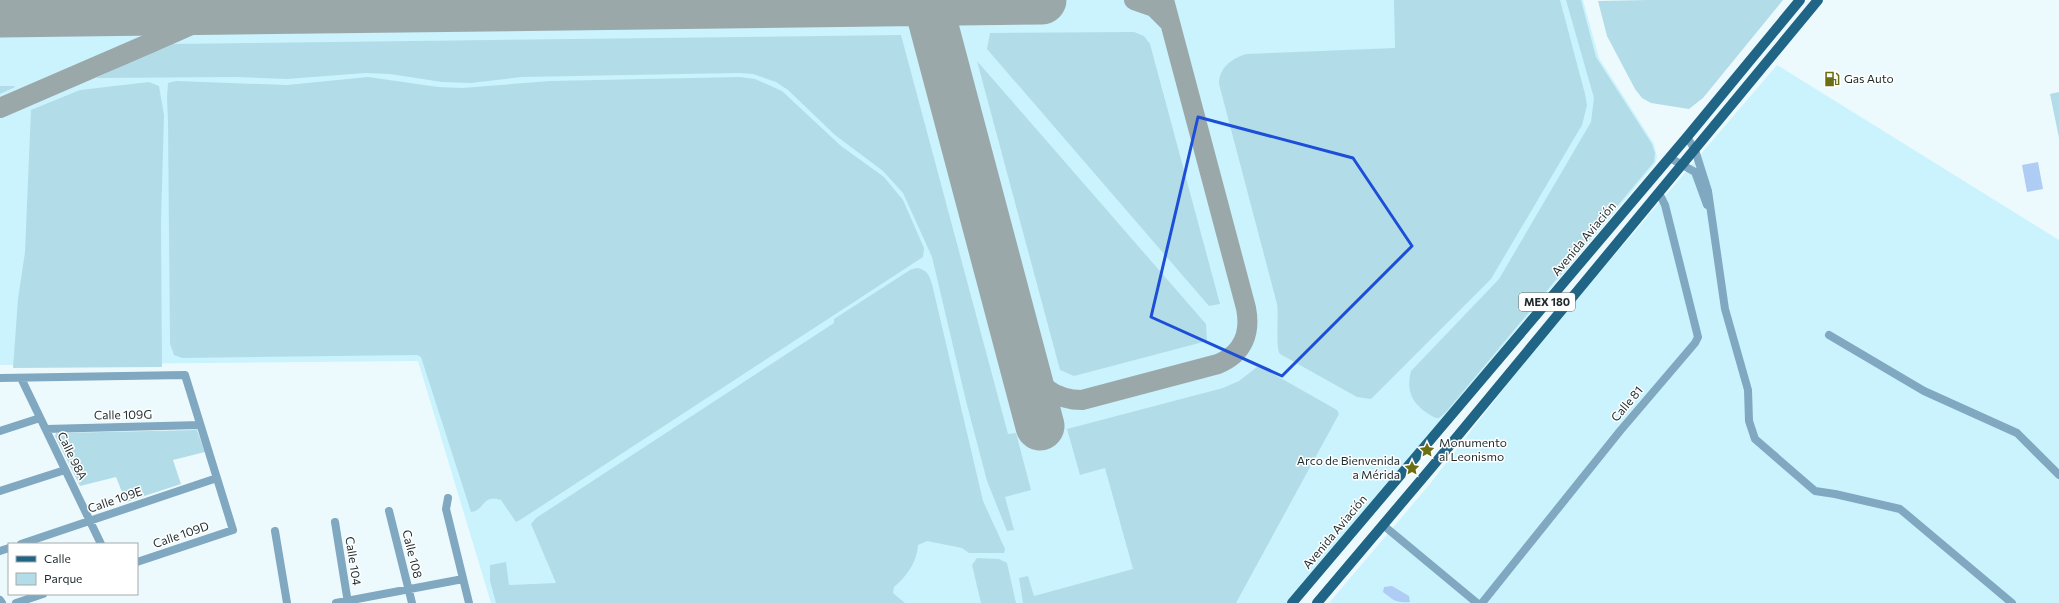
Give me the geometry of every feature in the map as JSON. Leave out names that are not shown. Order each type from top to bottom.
[{"type":"main road","name":"Avenida Aviación","points":[[1292,603],[1670,158],[1800,0]]},
{"type":"main road","name":"MEX 180","points":[[1317,603],[1695,150],[1818,0]]},
{"type":"street","points":[[1687,137],[1695,150],[1708,191],[1725,309],[1748,390],[1749,421],[1754,439],[1815,491],[1835,494],[1900,510],[2012,603]]},
{"type":"street","points":[[1670,158],[1695,172],[1710,213]]},
{"type":"street","name":"Calle 81","points":[[1482,603],[1620,431],[1695,343],[1698,337],[1665,205],[1659,193]]},
{"type":"street","points":[[1829,335],[1924,391],[2017,433],[2059,475]]},
{"type":"street","points":[[0,378],[185,375],[217,478]]},
{"type":"street","name":"Calle 98A","points":[[21,378],[101,543]]},
{"type":"street","points":[[0,431],[40,418]]},
{"type":"street","name":"Calle 109G","points":[[46,429],[200,425]]},
{"type":"street","points":[[0,491],[65,470]]},
{"type":"street","name":"Calle 109E","points":[[24,543],[217,478]]},
{"type":"street","name":"Calle 109D","points":[[138,562],[233,530],[217,478]]},
{"type":"street","points":[[448,498],[446,509],[469,603]]},
{"type":"street","name":"Calle 108","points":[[389,511],[412,603]]},
{"type":"street","name":"Calle 104","points":[[335,522],[348,602]]},
{"type":"street","points":[[1383,524],[1477,603]]},
{"type":"street","points":[[276,530],[286,603]]},
{"type":"street","points":[[336,603],[348,602],[463,579]]},
{"type":"street","points":[[16,603],[40,595]]},
{"type":"highlighted area","points":[[1198,117],[1353,158],[1412,246],[1282,376],[1151,317]]},
{"type":"shaded area","points":[[0,0],[1583,0],[1599,58],[1654,144],[1657,157],[1655,164],[1288,603],[491,603],[418,361],[0,365]]},
{"type":"shaded area","points":[[1777,65],[2059,240],[2059,603],[1329,603],[1429,485],[1535,348]]},
{"type":"shaded area","points":[[2038,162],[2043,189],[2027,192],[2022,165]]},
{"type":"shaded area","points":[[1392,586],[1409,596],[1410,602],[1397,601],[1383,592],[1384,587]]},
{"type":"green space","points":[[1394,0],[1560,0],[1587,105],[1582,125],[1491,279],[1371,399],[1357,397],[1280,354],[1278,345],[1277,304],[1219,84],[1221,73],[1227,65],[1231,61],[1246,54],[1395,48]]},
{"type":"green space","points":[[1566,0],[1581,0],[1596,57],[1652,144],[1655,153],[1654,162],[1446,412],[1439,418],[1436,418],[1417,405],[1413,399],[1409,387],[1411,371],[1499,279],[1591,122],[1594,98]]},
{"type":"green space","points":[[1783,0],[1703,98],[1689,109],[1651,103],[1642,98],[1635,89],[1607,36],[1598,1]]},
{"type":"green space","points":[[1134,32],[1144,36],[1150,44],[1220,304],[1209,306],[987,49],[990,33]]},
{"type":"green space","points":[[901,35],[1008,434],[1016,433],[1031,490],[1005,497],[1014,530],[1007,531],[987,481],[966,401],[932,257],[903,193],[883,171],[835,135],[788,90],[776,82],[753,74],[739,73],[522,77],[470,83],[442,82],[390,74],[365,73],[287,79],[236,77],[96,78],[168,44]]},
{"type":"green space","points":[[977,61],[1206,324],[1207,341],[1074,376],[1060,370]]},
{"type":"green space","points":[[368,77],[438,87],[462,88],[550,81],[740,77],[755,79],[782,91],[841,146],[884,177],[903,200],[924,248],[923,257],[520,520],[516,522],[501,500],[495,499],[490,499],[476,511],[471,512],[421,357],[417,355],[182,358],[174,355],[170,344],[168,83],[176,81],[287,85]]},
{"type":"green space","points":[[149,82],[159,86],[164,115],[161,221],[162,367],[13,368],[18,299],[25,252],[31,110],[80,90]]},
{"type":"green space","points":[[0,86],[14,86],[15,87],[0,94]]},
{"type":"green space","points":[[2059,92],[2059,138],[2050,94]]},
{"type":"green space","points":[[916,268],[927,273],[932,284],[983,501],[1005,549],[1004,553],[969,553],[962,548],[927,541],[918,545],[916,557],[913,563],[903,578],[894,587],[893,593],[905,603],[496,603],[490,581],[490,565],[506,562],[509,585],[556,583],[531,524],[536,518],[834,323],[834,319],[910,270]]},
{"type":"green space","points":[[1257,367],[1263,368],[1337,410],[1339,414],[1236,603],[1023,603],[1019,578],[1028,576],[1034,596],[1133,569],[1105,468],[1080,475],[1067,429],[1223,388],[1239,381]]},
{"type":"green space","points":[[197,430],[205,452],[173,460],[181,484],[126,502],[116,477],[80,486],[55,436],[56,433]]},
{"type":"green space","points":[[977,558],[999,559],[1007,563],[1016,603],[981,603],[972,565]]},
{"type":"taxiway","points":[[169,0],[177,7],[191,10]]},
{"type":"taxiway","points":[[1134,0],[1154,7],[1170,23]]},
{"type":"taxiway","points":[[1022,359],[1033,376],[1046,388],[1062,397],[1082,400],[1218,364],[1234,355],[1243,342],[1247,326],[1246,308],[1164,0]]},
{"type":"taxiway","points":[[133,11],[145,15],[150,19],[155,27],[153,38],[148,44],[207,18],[241,10]]},
{"type":"taxiway","points":[[0,108],[148,44]]},
{"type":"runway","points":[[927,0],[1040,426]]},
{"type":"runway","points":[[0,13],[1042,0]]},
{"type":"place","name":"Gas Auto","points":[[1832,79]]},
{"type":"place","name":"Monumento al Leonismo","points":[[1427,450]]},
{"type":"place","name":"Arco de Bienvenida a Mérida","points":[[1412,468]]}]
